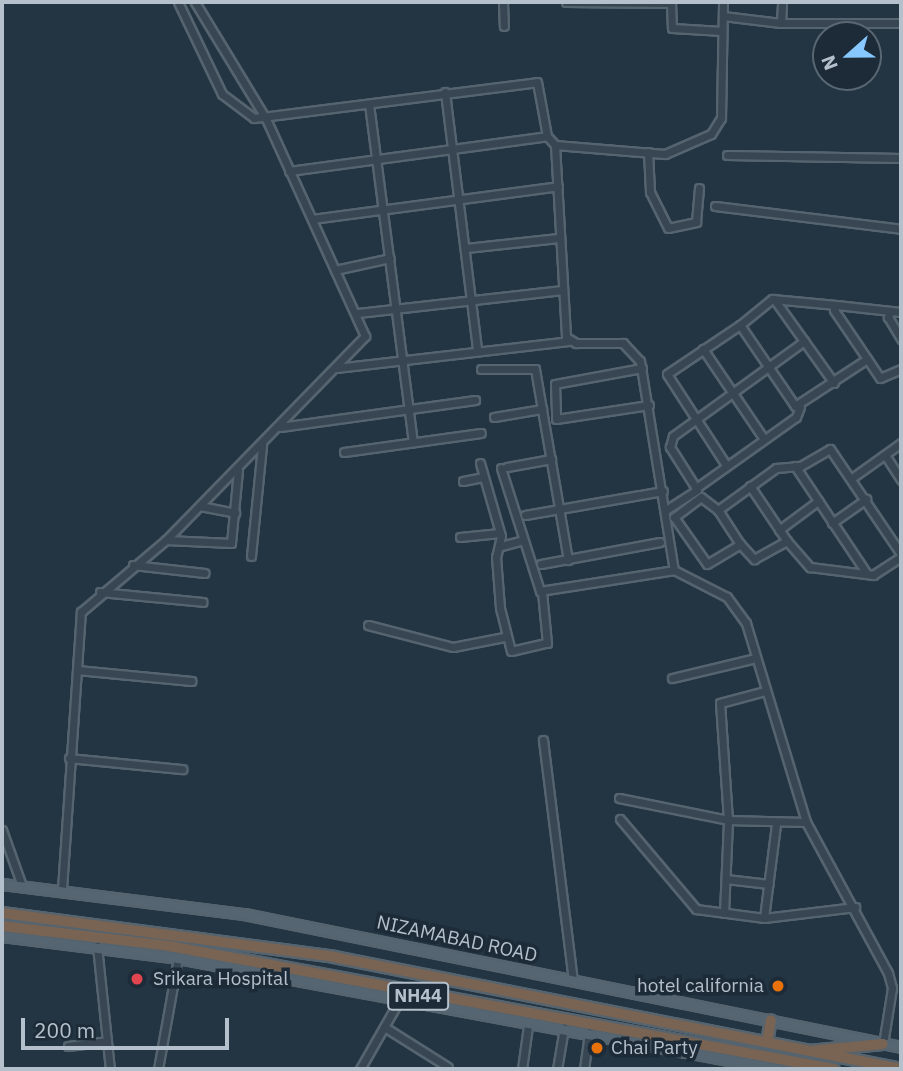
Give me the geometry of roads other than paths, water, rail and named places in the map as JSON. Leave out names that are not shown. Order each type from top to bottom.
[{"type":"highway","name":"NH44","points":[[2,913],[49,917],[334,957],[901,1069]]},
{"type":"highway","points":[[47,930],[49,917]]},
{"type":"highway","name":"NH44","points":[[9,930],[47,930],[169,946],[402,996],[773,1056],[834,1069]]},
{"type":"highway","points":[[767,1042],[771,1020]]},
{"type":"highway","points":[[809,1051],[883,1044]]},
{"type":"main road","name":"NIZAMABAD ROAD","points":[[2,884],[62,888],[244,914],[901,1047]]},
{"type":"main road","points":[[2,936],[9,930],[402,996],[528,1026],[589,1032],[772,1069]]},
{"type":"street","points":[[178,2],[228,103],[265,119],[534,80],[547,136],[555,145],[558,239],[568,341]]},
{"type":"street","points":[[62,888],[69,758],[82,612],[100,592],[166,540],[238,470],[365,336],[358,313],[335,270],[265,119],[195,2]]},
{"type":"street","points":[[503,2],[503,26]]},
{"type":"street","points":[[566,2],[671,2],[672,28],[722,32]]},
{"type":"street","points":[[555,145],[648,152],[683,149],[717,128],[723,2]]},
{"type":"street","points":[[781,23],[782,2]]},
{"type":"street","points":[[723,16],[781,23],[901,23]]},
{"type":"street","points":[[445,92],[477,348]]},
{"type":"street","points":[[369,104],[385,209],[413,442]]},
{"type":"street","points":[[289,171],[547,136]]},
{"type":"street","points":[[648,152],[650,192],[668,228],[696,222],[699,188]]},
{"type":"street","points":[[727,155],[901,158]]},
{"type":"street","points":[[312,219],[558,186]]},
{"type":"street","points":[[715,206],[901,229]]},
{"type":"street","points":[[466,248],[558,239]]},
{"type":"street","points":[[335,270],[390,258]]},
{"type":"street","points":[[358,313],[563,290]]},
{"type":"street","points":[[774,299],[834,383]]},
{"type":"street","points":[[726,466],[667,374],[740,325],[742,318],[774,299],[901,312]]},
{"type":"street","points":[[836,305],[867,359],[884,380],[901,369]]},
{"type":"street","points":[[891,311],[901,339]]},
{"type":"street","points":[[740,325],[800,407]]},
{"type":"street","points":[[335,368],[477,348],[568,341],[624,343],[642,368],[665,477],[663,491],[674,570]]},
{"type":"street","points":[[787,541],[754,559],[740,544],[718,510],[701,497],[670,447],[673,436],[804,341]]},
{"type":"street","points":[[703,349],[764,439]]},
{"type":"street","points":[[666,510],[796,417],[800,407],[867,359]]},
{"type":"street","points":[[481,369],[534,367],[568,560]]},
{"type":"street","points":[[642,368],[555,384],[556,419],[649,405]]},
{"type":"street","points":[[279,427],[475,400]]},
{"type":"street","points":[[494,417],[542,409]]},
{"type":"street","points":[[344,452],[481,433]]},
{"type":"street","points":[[852,478],[901,443]]},
{"type":"street","points":[[251,556],[262,445]]},
{"type":"street","points":[[718,510],[750,486],[776,468],[795,466],[830,449],[852,478],[901,555],[878,574],[810,567],[787,541],[750,486]]},
{"type":"street","points":[[885,455],[901,480]]},
{"type":"street","points":[[480,463],[500,533],[500,546],[496,556],[504,637],[515,652],[547,643],[542,592],[523,540],[504,468],[551,459]]},
{"type":"street","points":[[795,466],[867,574]]},
{"type":"street","points":[[166,540],[227,544],[234,535],[238,470]]},
{"type":"street","points":[[463,481],[483,477]]},
{"type":"street","points":[[525,515],[663,491]]},
{"type":"street","points":[[701,497],[674,517],[702,562],[740,544]]},
{"type":"street","points":[[832,523],[866,499]]},
{"type":"street","points":[[779,530],[818,501]]},
{"type":"street","points":[[200,506],[235,513]]},
{"type":"street","points":[[460,537],[500,533]]},
{"type":"street","points":[[500,546],[523,540]]},
{"type":"street","points":[[541,565],[660,542]]},
{"type":"street","points":[[132,565],[205,573]]},
{"type":"street","points":[[542,592],[674,570],[735,605],[756,658],[806,821],[855,907],[892,988],[883,1044]]},
{"type":"street","points":[[100,592],[203,602]]},
{"type":"street","points":[[368,625],[453,647],[504,637]]},
{"type":"street","points":[[672,678],[756,658]]},
{"type":"street","points":[[77,670],[191,681]]},
{"type":"street","points":[[724,913],[728,820],[720,703],[765,691]]},
{"type":"street","points":[[543,740],[573,981]]},
{"type":"street","points":[[69,758],[182,769]]},
{"type":"street","points":[[619,798],[728,820],[776,824],[806,821]]},
{"type":"street","points":[[620,819],[696,909],[764,918],[855,907]]},
{"type":"street","points":[[764,918],[776,824]]},
{"type":"street","points":[[2,830],[22,886]]},
{"type":"street","points":[[726,879],[769,884]]},
{"type":"street","points":[[97,946],[110,1069]]},
{"type":"street","points":[[158,1069],[178,958]]},
{"type":"street","points":[[360,1069],[402,996]]},
{"type":"street","points":[[522,1069],[528,1026]]},
{"type":"street","points":[[386,1028],[449,1067]]},
{"type":"street","points":[[557,1069],[564,1028]]},
{"type":"street","points":[[584,1069],[589,1032]]},
{"type":"street","points":[[68,1046],[107,1041]]},
{"type":"street","points":[[772,1069],[773,1056]]},
{"type":"place","name":"Srikara Hospital","points":[[137,979]]},
{"type":"place","name":"hotel california","points":[[778,986]]},
{"type":"place","name":"Chai Party","points":[[597,1048]]}]
